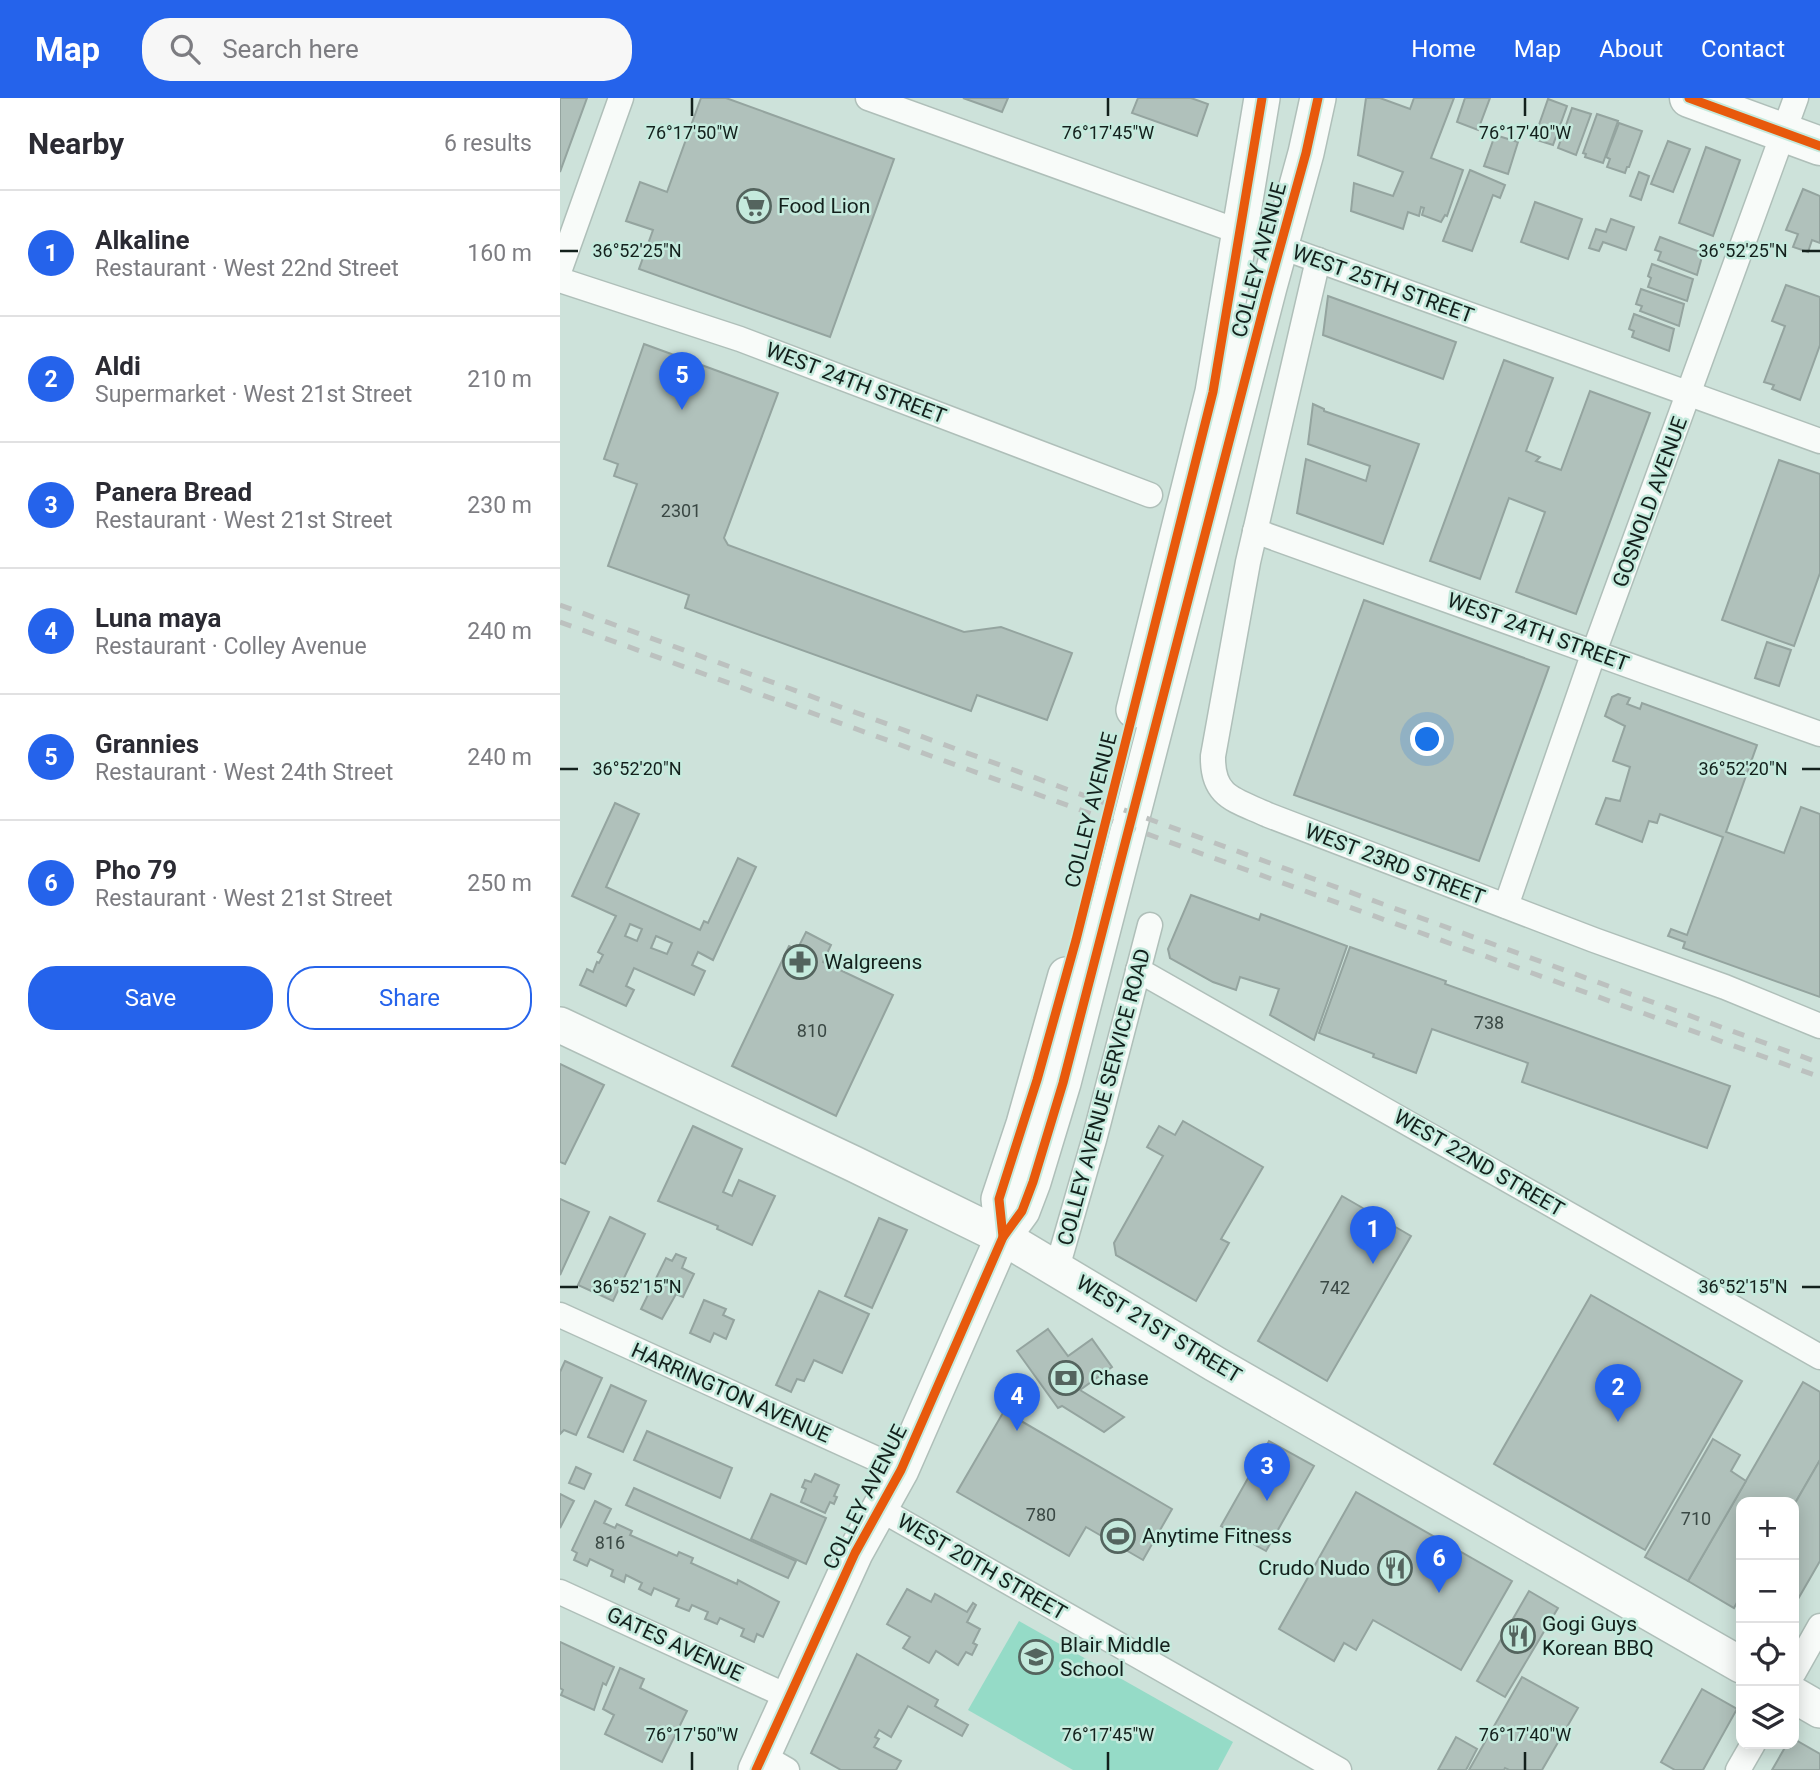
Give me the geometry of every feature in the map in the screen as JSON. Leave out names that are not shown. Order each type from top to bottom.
[{"type":"main road","name":"COLLEY AVENUE","points":[[1003,1237],[999,1199],[1034,1091],[1076,940],[1198,460],[1213,393],[1262,98]]},
{"type":"main road","name":"COLLEY AVENUE","points":[[769,1765],[789,1698],[855,1553],[901,1470],[1003,1237],[1022,1211],[1029,1192],[1063,1083],[1306,153],[1318,98]]},
{"type":"main road","points":[[1689,98],[1790,115],[1820,146]]},
{"type":"main road","name":"WEST 21ST STREET","points":[[560,1025],[1003,1237],[1215,1364],[1736,1662]]},
{"type":"main road","points":[[1799,1698],[1820,1710]]},
{"type":"street","points":[[560,269],[621,98]]},
{"type":"street","name":"WEST 25TH STREET","points":[[868,98],[1820,441]]},
{"type":"street","name":"GOSNOLD AVENUE","points":[[1506,906],[1594,653],[1790,115]]},
{"type":"street","points":[[1255,531],[1318,260]]},
{"type":"street","name":"WEST 24TH STREET","points":[[560,280],[740,340],[1150,495]]},
{"type":"street","name":"WEST 24TH STREET","points":[[1255,531],[1820,734]]},
{"type":"street","name":"WEST 23RD STREET","points":[[1255,531],[1213,756],[1212,773],[1227,796],[1268,815],[1726,987],[1820,1026]]},
{"type":"street","name":"COLLEY AVENUE SERVICE ROAD","points":[[1057,1268],[1094,1140],[1150,925]]},
{"type":"street","name":"WEST 22ND STREET","points":[[1138,970],[1820,1357]]},
{"type":"street","name":"HARRINGTON AVENUE","points":[[560,1315],[901,1470]]},
{"type":"street","name":"WEST 20TH STREET","points":[[880,1510],[1339,1770]]},
{"type":"street","name":"GATES AVENUE","points":[[560,1592],[789,1698]]},
{"type":"street","points":[[1799,1663],[1820,1626]]},
{"type":"street","points":[[1738,1770],[1750,1749]]},
{"type":"green space","name":"Blair Middle School","points":[[1019,1621],[1233,1742],[1218,1770],[1073,1770],[968,1710]]},
{"type":"building","points":[[560,98],[587,98],[560,172]]},
{"type":"building","name":"Food Lion","points":[[701,98],[726,98],[894,159],[830,337],[639,269],[653,230],[626,221],[640,182],[667,192]]},
{"type":"building","points":[[963,98],[1008,98],[1002,112]]},
{"type":"building","points":[[1138,98],[1191,98],[1208,104],[1197,136],[1132,113]]},
{"type":"building","points":[[1366,98],[1380,98],[1410,109],[1414,98],[1454,98],[1431,158],[1463,170],[1447,216],[1445,215],[1441,222],[1422,215],[1424,208],[1421,207],[1419,216],[1408,212],[1403,229],[1351,211],[1354,183],[1393,196],[1403,172],[1358,155]]},
{"type":"building","points":[[1465,98],[1490,98],[1478,130],[1457,122]]},
{"type":"building","points":[[1548,99],[1567,106],[1553,145],[1534,139]]},
{"type":"building","points":[[1572,108],[1591,114],[1576,155],[1558,148]]},
{"type":"building","points":[[1597,114],[1618,121],[1603,163],[1585,157],[1586,154],[1583,153]]},
{"type":"building","points":[[1619,123],[1642,131],[1625,173],[1607,167],[1610,159],[1606,157]]},
{"type":"building","points":[[1495,135],[1518,142],[1508,174],[1484,166]]},
{"type":"building","points":[[1668,141],[1690,149],[1673,192],[1651,184]]},
{"type":"building","points":[[1706,147],[1740,160],[1713,236],[1679,223]]},
{"type":"building","points":[[1470,170],[1505,185],[1500,198],[1493,195],[1472,251],[1443,241]]},
{"type":"building","points":[[1639,172],[1649,176],[1641,200],[1630,196]]},
{"type":"building","points":[[1803,189],[1820,196],[1820,243],[1812,240],[1808,252],[1793,247],[1798,234],[1786,230]]},
{"type":"building","points":[[1535,202],[1582,219],[1568,259],[1521,242]]},
{"type":"building","points":[[1611,219],[1634,227],[1626,250],[1603,242],[1599,251],[1589,248],[1596,229],[1606,232]]},
{"type":"building","points":[[1660,237],[1703,253],[1697,275],[1658,260],[1661,252],[1655,250]]},
{"type":"building","points":[[1652,264],[1693,279],[1687,301],[1648,287]]},
{"type":"building","points":[[1786,285],[1820,297],[1820,345],[1800,400],[1772,389],[1774,385],[1764,382],[1785,326],[1772,321]]},
{"type":"building","points":[[1641,289],[1684,304],[1679,326],[1640,311],[1642,306],[1636,304]]},
{"type":"building","points":[[1328,296],[1456,342],[1443,379],[1323,335]]},
{"type":"building","points":[[1634,314],[1674,329],[1669,351],[1632,337],[1634,331],[1629,329]]},
{"type":"building","points":[[644,344],[778,393],[724,538],[728,545],[964,632],[1001,627],[1072,653],[1047,720],[977,695],[971,711],[685,608],[689,595],[608,566],[637,484],[614,476],[618,464],[604,459]]},
{"type":"building","points":[[1504,360],[1553,378],[1526,451],[1540,457],[1536,461],[1561,470],[1590,391],[1650,413],[1576,614],[1516,592],[1545,512],[1509,498],[1480,579],[1430,561]]},
{"type":"building","points":[[1313,404],[1324,411],[1419,444],[1383,544],[1297,513],[1306,459],[1366,481],[1370,466],[1308,444]]},
{"type":"building","points":[[1779,460],[1820,474],[1820,573],[1794,646],[1722,620]]},
{"type":"building","points":[[1364,600],[1549,667],[1479,861],[1294,795]]},
{"type":"building","points":[[1767,642],[1791,650],[1779,686],[1755,678]]},
{"type":"building","points":[[1618,694],[1630,698],[1627,704],[1640,709],[1642,703],[1757,745],[1726,832],[1784,853],[1801,807],[1820,814],[1820,997],[1683,948],[1685,942],[1668,936],[1671,929],[1687,935],[1723,837],[1660,814],[1657,823],[1649,821],[1642,842],[1596,824],[1606,798],[1620,801],[1630,767],[1613,761],[1625,726],[1605,716],[1612,697]]},
{"type":"building","points":[[615,803],[639,814],[606,887],[700,930],[704,921],[708,923],[738,858],[756,867],[713,960],[698,952],[692,965],[705,971],[694,995],[634,968],[626,986],[634,990],[626,1006],[580,985],[587,969],[593,972],[597,962],[599,963],[603,955],[598,952],[616,916],[572,896]],"holes":[[[630,924],[642,929],[637,941],[625,936]],[[656,936],[672,943],[667,954],[651,948]]]},
{"type":"building","points":[[1191,895],[1259,920],[1261,914],[1347,946],[1314,1040],[1270,1015],[1279,989],[1240,977],[1236,990],[1213,982],[1170,958],[1168,949]]},
{"type":"building","name":"Walgreens","points":[[806,932],[831,945],[823,962],[893,995],[836,1116],[732,1066],[789,946],[797,950]]},
{"type":"building","points":[[1350,947],[1446,981],[1445,984],[1730,1086],[1707,1148],[1522,1082],[1528,1063],[1432,1029],[1416,1073],[1319,1033]]},
{"type":"building","points":[[560,1064],[604,1085],[565,1164],[560,1162]]},
{"type":"building","points":[[1183,1121],[1263,1167],[1221,1239],[1229,1243],[1196,1301],[1116,1255],[1114,1243],[1163,1156],[1147,1147],[1159,1126],[1175,1135]]},
{"type":"building","points":[[693,1126],[742,1149],[723,1192],[732,1196],[739,1180],[775,1196],[752,1245],[717,1229],[718,1226],[658,1201]]},
{"type":"building","points":[[1342,1196],[1411,1236],[1327,1381],[1258,1341]]},
{"type":"building","points":[[560,1199],[589,1212],[560,1275]]},
{"type":"building","points":[[610,1217],[645,1234],[613,1301],[578,1285]]},
{"type":"building","points":[[879,1218],[907,1230],[872,1308],[845,1296]]},
{"type":"building","points":[[676,1254],[686,1258],[682,1268],[694,1274],[683,1297],[676,1294],[662,1319],[641,1309],[666,1258],[672,1261]]},
{"type":"building","points":[[819,1291],[869,1314],[842,1373],[814,1360],[804,1381],[797,1379],[791,1392],[776,1385]]},
{"type":"building","points":[[1591,1295],[1742,1381],[1645,1550],[1494,1464]]},
{"type":"building","points":[[704,1300],[726,1309],[723,1315],[734,1320],[726,1339],[714,1333],[710,1342],[690,1333]]},
{"type":"building","name":"Chase","points":[[1048,1329],[1068,1356],[1092,1339],[1112,1367],[1080,1390],[1124,1417],[1104,1432],[1062,1406],[1058,1408],[1017,1351]]},
{"type":"building","points":[[565,1361],[602,1378],[576,1435],[564,1430],[560,1434],[560,1372]]},
{"type":"building","points":[[1803,1382],[1820,1392],[1820,1460],[1799,1497],[1737,1497]]},
{"type":"building","points":[[611,1385],[646,1401],[623,1452],[588,1437]]},
{"type":"building","points":[[1004,1411],[1172,1509],[1143,1560],[1086,1527],[1069,1556],[957,1492]]},
{"type":"building","points":[[647,1431],[732,1468],[720,1498],[634,1460]]},
{"type":"building","points":[[1713,1439],[1740,1455],[1731,1471],[1746,1481],[1688,1581],[1645,1557]]},
{"type":"building","points":[[1269,1441],[1314,1466],[1266,1551],[1221,1526]]},
{"type":"building","points":[[1820,1460],[1820,1561],[1799,1597],[1799,1497]]},
{"type":"building","points":[[576,1467],[591,1474],[584,1489],[569,1483]]},
{"type":"building","points":[[815,1474],[839,1485],[834,1504],[830,1502],[825,1513],[801,1502],[806,1489],[802,1487],[805,1480],[811,1482]]},
{"type":"building","points":[[634,1488],[796,1561],[788,1578],[626,1505]]},
{"type":"building","points":[[1356,1492],[1512,1581],[1461,1670],[1373,1620],[1356,1650],[1344,1643],[1334,1661],[1279,1629]]},
{"type":"building","points":[[560,1494],[574,1501],[560,1528]]},
{"type":"building","points":[[771,1494],[826,1518],[806,1564],[751,1539]]},
{"type":"building","points":[[1736,1498],[1734,1608],[1688,1581]]},
{"type":"building","points":[[595,1501],[611,1509],[604,1523],[615,1528],[617,1524],[632,1531],[630,1535],[677,1556],[679,1552],[693,1558],[691,1563],[737,1584],[738,1580],[779,1602],[763,1637],[757,1634],[754,1642],[741,1636],[744,1629],[720,1618],[717,1624],[705,1619],[708,1612],[692,1605],[689,1611],[676,1606],[679,1599],[654,1588],[651,1595],[639,1589],[642,1583],[626,1575],[624,1582],[611,1576],[613,1570],[590,1559],[587,1566],[574,1560],[577,1553],[572,1550]]},
{"type":"building","points":[[907,1589],[931,1602],[935,1594],[967,1612],[973,1603],[976,1605],[967,1622],[980,1629],[973,1643],[977,1645],[972,1655],[966,1652],[958,1665],[936,1651],[929,1663],[903,1648],[910,1637],[887,1624]]},
{"type":"building","points":[[1529,1591],[1558,1608],[1505,1697],[1477,1681]]},
{"type":"building","points":[[560,1642],[614,1667],[606,1685],[603,1683],[594,1710],[561,1695]]},
{"type":"building","points":[[857,1654],[938,1700],[935,1706],[968,1725],[962,1736],[908,1706],[891,1737],[879,1730],[875,1737],[879,1739],[874,1747],[901,1761],[896,1770],[841,1770],[811,1753]]},
{"type":"building","points":[[620,1668],[644,1679],[640,1688],[687,1711],[662,1762],[605,1734],[614,1715],[603,1709]]},
{"type":"building","points":[[1522,1677],[1578,1708],[1542,1770],[1469,1770]]},
{"type":"building","points":[[1702,1689],[1736,1708],[1703,1770],[1675,1770],[1661,1762]]},
{"type":"building","points":[[1456,1737],[1477,1749],[1466,1770],[1438,1770]]},
{"type":"building","points":[[1799,1742],[1820,1754],[1820,1770],[1772,1770],[1784,1749],[1799,1749]]},
{"type":"railway","points":[[560,605],[1820,1063]]},
{"type":"railway","points":[[560,622],[1820,1077]]},
{"type":"cycle path","points":[[1003,1237],[999,1199],[1037,1080],[1076,940],[1213,392],[1262,98]]},
{"type":"cycle path","points":[[756,1770],[855,1553],[901,1470],[1003,1237],[1022,1211],[1033,1182],[1063,1083],[1306,153],[1318,98]]},
{"type":"cycle path","points":[[1689,98],[1820,146]]},
{"type":"place","name":"Food Lion","points":[[754,206]]},
{"type":"place","name":"Grannies","points":[[682,410]]},
{"type":"place","name":"Walgreens","points":[[800,962]]},
{"type":"place","name":"Alkaline","points":[[1373,1264]]},
{"type":"place","name":"Chase","points":[[1066,1378]]},
{"type":"place","name":"Aldi","points":[[1618,1422]]},
{"type":"place","name":"Luna maya","points":[[1017,1431]]},
{"type":"place","name":"Panera Bread","points":[[1267,1501]]},
{"type":"place","name":"Anytime Fitness","points":[[1118,1536]]},
{"type":"place","name":"Crudo Nudo","points":[[1395,1568]]},
{"type":"place","name":"Pho 79","points":[[1439,1593]]},
{"type":"place","name":"Gogi Guys Korean BBQ","points":[[1518,1636]]},
{"type":"place","name":"Blair Middle School","points":[[1036,1657]]}]
